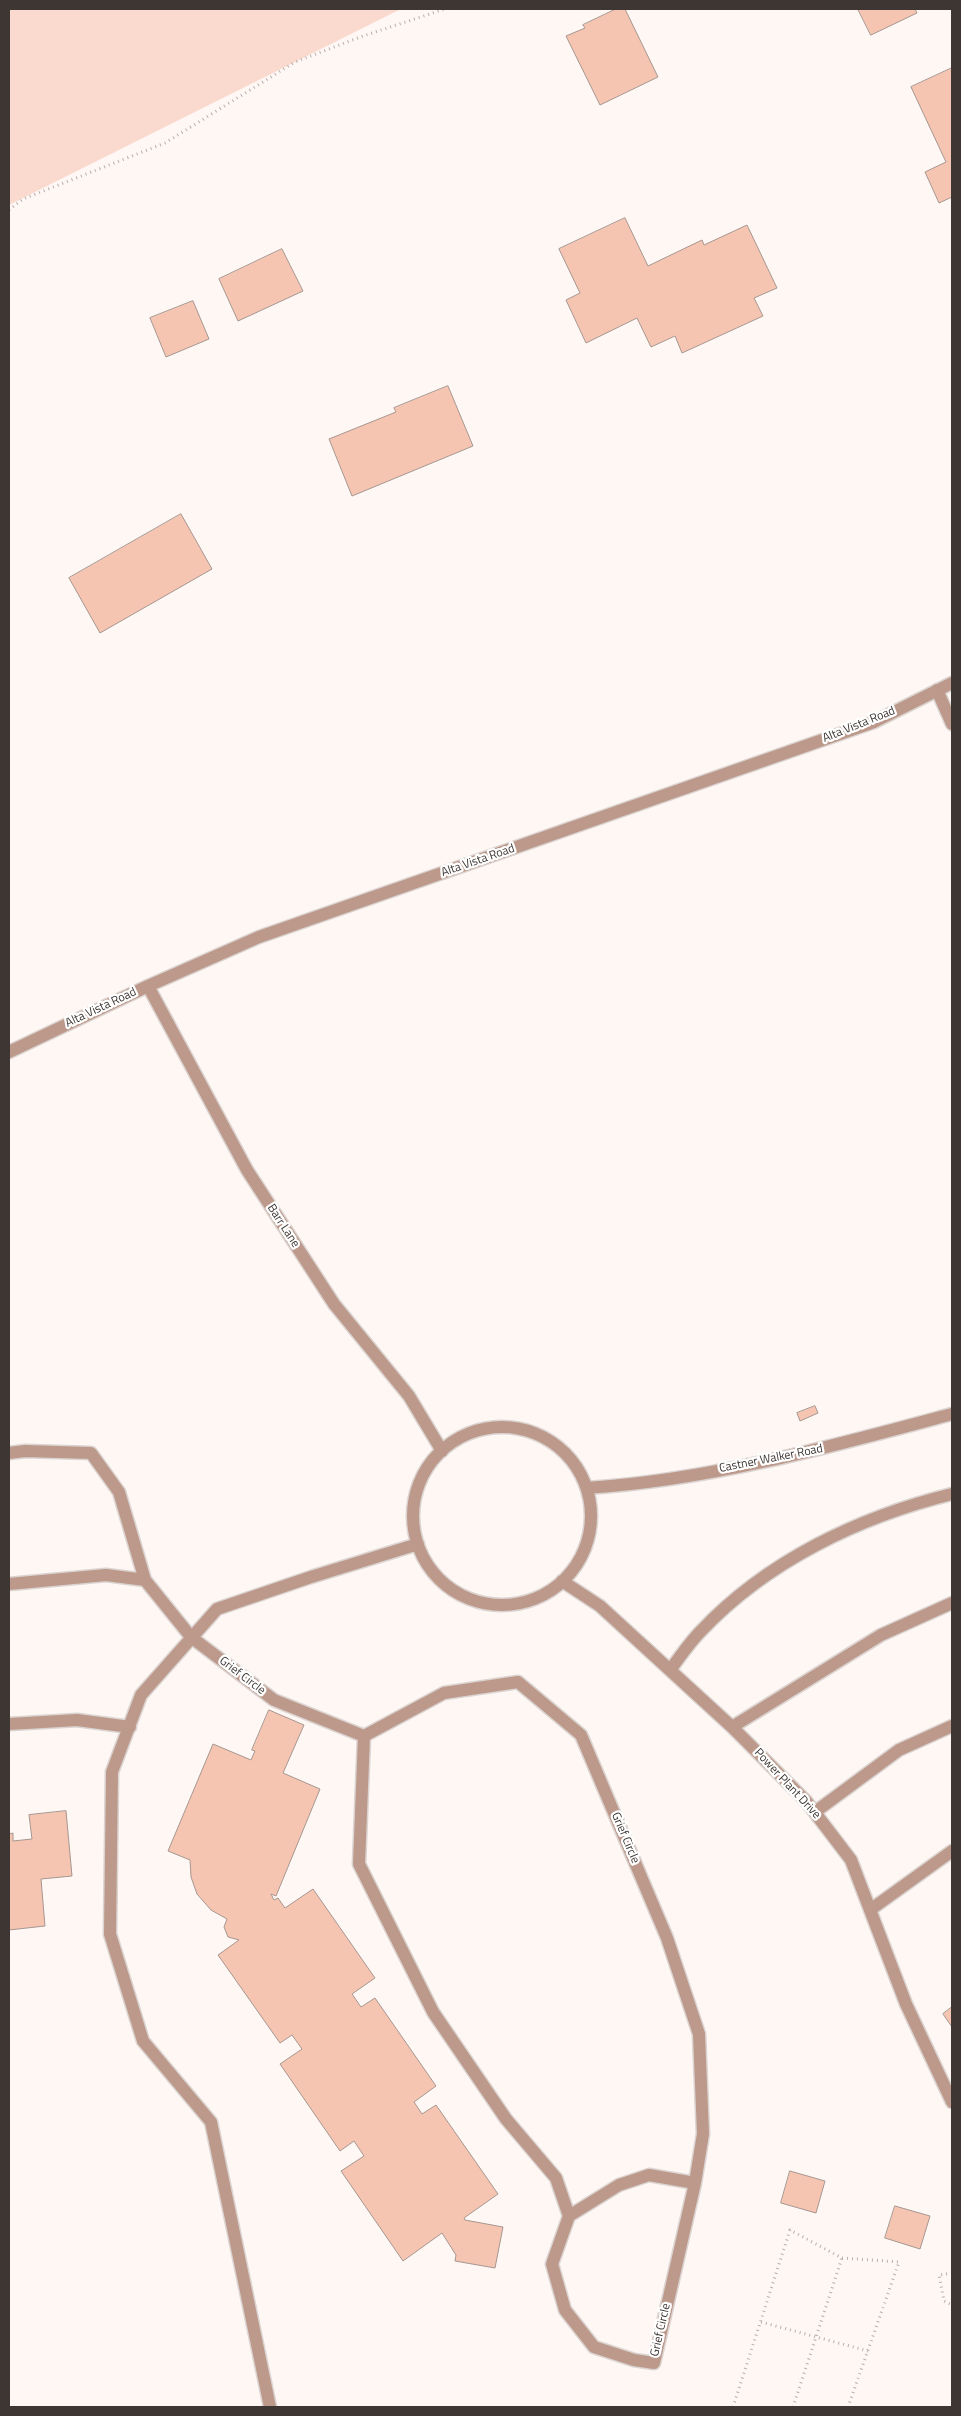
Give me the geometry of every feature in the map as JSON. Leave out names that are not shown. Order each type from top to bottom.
[{"type":"street","name":"Alta Vista Road","points":[[9,1052],[148,986],[259,937],[874,722],[952,683]]},
{"type":"street","points":[[937,690],[952,724]]},
{"type":"street","name":"Barr Lane","points":[[148,986],[247,1170],[334,1304],[409,1396],[442,1451]]},
{"type":"street","name":"Castner Walker Road","points":[[586,1488],[636,1485],[821,1450],[952,1414]]},
{"type":"street","points":[[512,1427],[536,1433],[558,1446],[575,1465],[586,1488],[591,1513],[588,1538],[578,1562],[562,1582],[542,1596],[534,1599],[518,1604],[492,1605],[468,1598],[446,1585],[428,1567],[418,1544],[413,1519],[416,1494],[425,1471],[442,1451],[462,1436],[486,1428],[512,1427]]},
{"type":"street","points":[[9,1453],[25,1451],[92,1453],[119,1492],[145,1580],[106,1575],[9,1584]]},
{"type":"street","points":[[670,1670],[700,1632],[723,1610],[786,1562],[841,1533],[952,1494]]},
{"type":"street","points":[[270,2407],[211,2122],[143,2041],[110,1934],[112,1772],[142,1695],[217,1609],[418,1544]]},
{"type":"street","name":"Grief Circle","points":[[145,1580],[191,1637],[274,1700],[364,1736],[444,1693],[518,1682],[580,1735],[667,1938],[699,2034],[703,2134],[695,2183],[654,2363],[634,2360],[594,2347],[565,2310],[552,2264],[569,2216]]},
{"type":"street","name":"Power Plant Drive","points":[[562,1582],[600,1606],[732,1728],[815,1812],[851,1860],[906,2004],[952,2102]]},
{"type":"street","points":[[732,1728],[881,1635],[952,1603]]},
{"type":"street","points":[[9,1724],[77,1720],[130,1727]]},
{"type":"street","points":[[815,1812],[900,1750],[952,1726]]},
{"type":"street","points":[[364,1736],[359,1864],[432,2012],[506,2119],[556,2178],[569,2216],[619,2185],[649,2176],[695,2183]]},
{"type":"street","points":[[870,1910],[952,1851]]},
{"type":"path","points":[[9,210],[23,199],[165,143],[295,62],[363,36],[446,9]]},
{"type":"path","points":[[733,2407],[790,2230],[842,2258],[899,2262],[848,2407]]},
{"type":"path","points":[[793,2407],[842,2258]]},
{"type":"path","points":[[952,2273],[939,2275],[944,2301],[952,2306]]},
{"type":"path","points":[[761,2322],[868,2351]]},
{"type":"shaded area","points":[[9,9],[401,9],[9,205]]},
{"type":"building","points":[[616,9],[625,9],[658,77],[600,105],[566,36],[585,28],[583,25]]},
{"type":"building","points":[[858,9],[915,9],[917,13],[871,35]]},
{"type":"building","points":[[952,68],[952,197],[939,203],[925,172],[946,162],[911,87]]},
{"type":"building","points":[[625,218],[648,266],[702,240],[704,245],[747,225],[777,288],[754,298],[763,316],[682,353],[675,336],[651,347],[637,318],[586,343],[566,300],[580,293],[559,249]]},
{"type":"building","points":[[282,249],[303,291],[238,321],[219,279]]},
{"type":"building","points":[[193,301],[209,339],[166,357],[150,318]]},
{"type":"building","points":[[448,386],[473,446],[352,496],[329,439],[396,412],[394,408]]},
{"type":"building","points":[[181,514],[212,569],[100,633],[69,578]]},
{"type":"building","points":[[815,1406],[818,1413],[800,1421],[797,1413]]},
{"type":"building","points":[[269,1710],[304,1725],[283,1773],[320,1789],[276,1896],[271,1894],[274,1900],[278,1898],[285,1908],[313,1889],[375,1978],[352,1994],[361,2007],[375,1998],[436,2086],[414,2102],[422,2114],[436,2105],[498,2194],[464,2218],[465,2220],[503,2227],[495,2268],[455,2261],[456,2255],[442,2233],[403,2261],[341,2171],[364,2156],[354,2141],[340,2151],[280,2064],[302,2049],[292,2035],[280,2043],[218,1955],[239,1940],[228,1937],[224,1927],[227,1919],[211,1910],[197,1894],[191,1877],[190,1860],[168,1851],[213,1744],[251,1760],[255,1751],[252,1750]]},
{"type":"building","points":[[66,1811],[72,1876],[41,1879],[45,1926],[9,1930],[9,1834],[13,1833],[13,1841],[32,1839],[29,1815]]},
{"type":"building","points":[[952,2007],[952,2027],[943,2014]]},
{"type":"building","points":[[790,2171],[825,2181],[816,2213],[781,2203]]},
{"type":"building","points":[[895,2206],[930,2216],[920,2249],[885,2238]]}]
